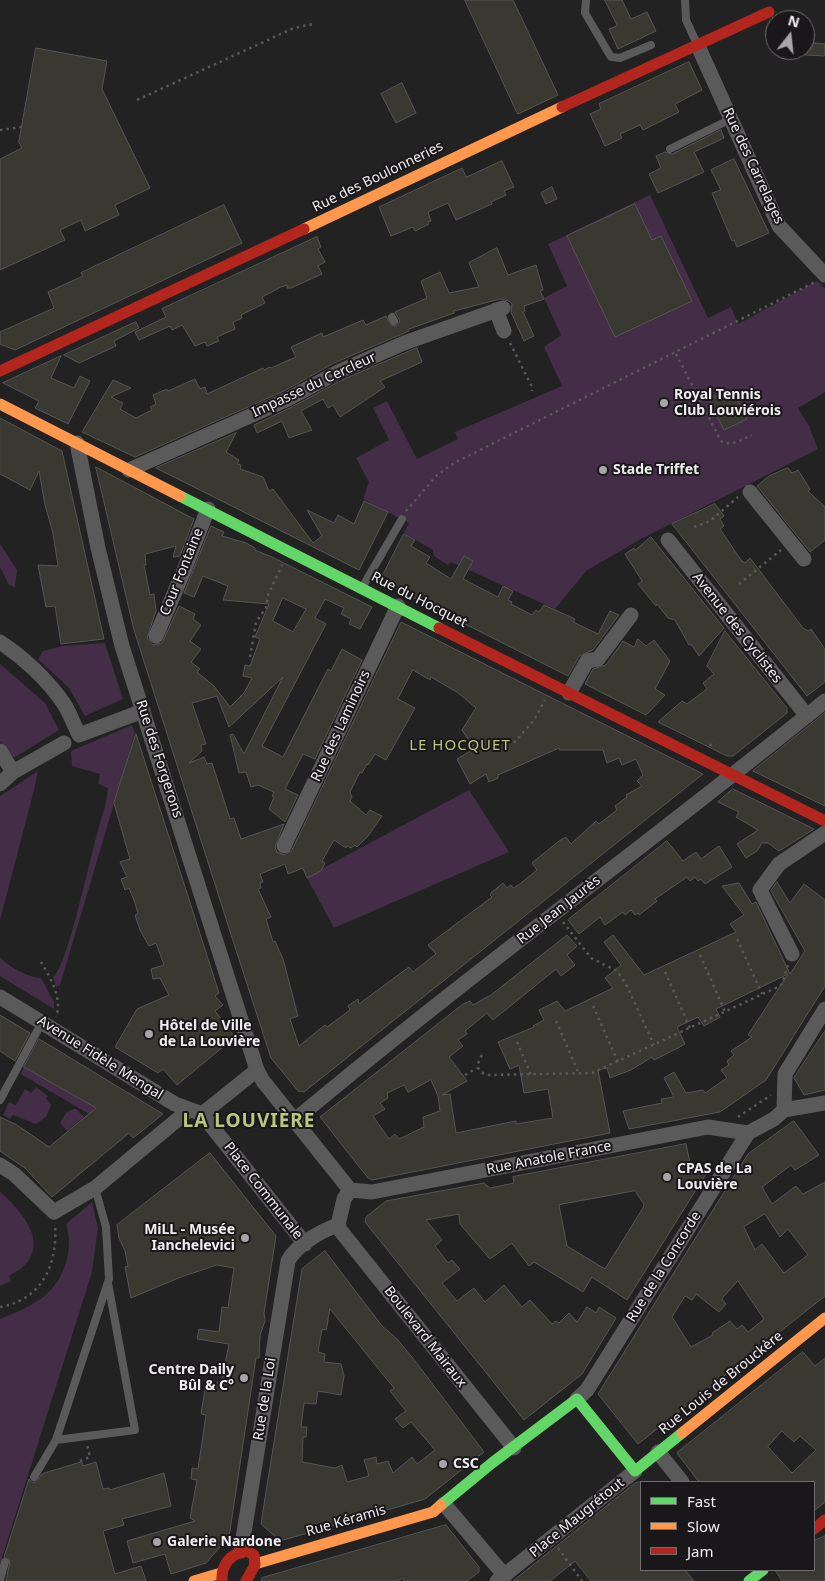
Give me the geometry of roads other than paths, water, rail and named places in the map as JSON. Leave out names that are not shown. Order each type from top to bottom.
[{"type":"street","name":"Rue des Boulonneries","points":[[0,371],[261,250],[468,150],[765,14]]},
{"type":"street","name":"Rue des Carrelages","points":[[698,46],[779,226],[821,278]]},
{"type":"street","name":"Impasse du Cercleur","points":[[128,470],[288,399],[402,340],[500,309],[504,331]]},
{"type":"street","name":"Rue du Hocquet","points":[[0,404],[569,694],[825,821]]},
{"type":"street","name":"Rue des Forgerons","points":[[77,443],[102,566],[122,646],[257,1070]]},
{"type":"street","points":[[750,492],[804,559]]},
{"type":"street","name":"Cour Fontaine","points":[[156,636],[208,509]]},
{"type":"street","name":"Avenue des Cyclistes","points":[[668,540],[806,716]]},
{"type":"street","name":"Rue des Laminoirs","points":[[284,846],[398,606]]},
{"type":"street","points":[[569,694],[587,661],[598,659],[631,615]]},
{"type":"street","points":[[0,642],[33,669],[50,686],[64,704],[79,735],[143,711]]},
{"type":"street","name":"Rue Jean Jaurès","points":[[295,1120],[393,1038],[733,776],[825,701]]},
{"type":"street","points":[[0,784],[13,772],[64,742]]},
{"type":"street","points":[[0,750],[13,772]]},
{"type":"street","points":[[792,954],[760,890],[779,864],[825,833]]},
{"type":"street","name":"Avenue Fidèle Mengal","points":[[0,997],[175,1104],[196,1112]]},
{"type":"street","points":[[784,1110],[785,1074],[825,1009]]},
{"type":"street","points":[[0,1165],[14,1174],[54,1212],[95,1188],[196,1112],[257,1070],[263,1081],[350,1190],[344,1199],[338,1225]]},
{"type":"street","points":[[748,1132],[774,1119],[784,1110],[825,1103]]},
{"type":"street","name":"Place Communale","points":[[196,1112],[301,1248],[321,1232],[338,1225]]},
{"type":"street","name":"Rue Anatole France","points":[[350,1190],[372,1192],[708,1127],[722,1128],[733,1132],[748,1132]]},
{"type":"street","name":"Rue de la Concorde","points":[[577,1399],[587,1390],[748,1132]]},
{"type":"street","name":"Boulevard Mairaux","points":[[338,1225],[340,1230],[514,1448]]},
{"type":"street","name":"Rue de la Loi","points":[[241,1551],[285,1274],[288,1261],[301,1248]]},
{"type":"street","name":"Rue Louis de Brouckère","points":[[635,1471],[825,1318]]},
{"type":"street","points":[[444,1504],[492,1463],[577,1399]]},
{"type":"street","name":"Place Maugrétout","points":[[444,1504],[501,1578],[551,1539],[635,1471],[577,1399]]},
{"type":"street","points":[[658,1452],[681,1481]]},
{"type":"street","name":"Rue Kéramis","points":[[255,1564],[434,1512],[444,1504]]},
{"type":"street","points":[[815,1528],[825,1520]]},
{"type":"street","points":[[194,1581],[221,1577],[229,1558],[241,1551],[252,1554],[255,1564],[253,1573],[246,1581]]},
{"type":"lane","points":[[586,0],[586,13],[611,57],[620,58],[652,45]]},
{"type":"lane","points":[[685,0],[686,20],[698,46]]},
{"type":"lane","points":[[670,148],[731,119]]},
{"type":"lane","points":[[363,588],[402,519]]},
{"type":"lane","points":[[0,1100],[47,1026]]},
{"type":"lane","points":[[56,1440],[135,1430],[108,1283],[106,1227],[95,1188]]},
{"type":"lane","points":[[34,1477],[56,1440],[108,1283]]},
{"type":"lane","points":[[0,1580],[5,1562]]},
{"type":"place","name":"Royal Tennis Club Louviérois","points":[[664,403]]},
{"type":"place","name":"Stade Triffet","points":[[603,470]]},
{"type":"place","name":"Hôtel de Ville de La Louvière","points":[[149,1034]]},
{"type":"place","name":"CPAS de La Louvière","points":[[667,1177]]},
{"type":"place","name":"MiLL - Musée Ianchelevici","points":[[245,1238]]},
{"type":"place","name":"Centre Daily Bûl & C°","points":[[244,1378]]},
{"type":"place","name":"CSC","points":[[443,1464]]},
{"type":"place","name":"Galerie Nardone","points":[[157,1542]]},
{"type":"district","name":"LE HOCQUET","points":[[460,746]]},
{"type":"district","name":"LA LOUVIÈRE","points":[[249,1122]]}]
